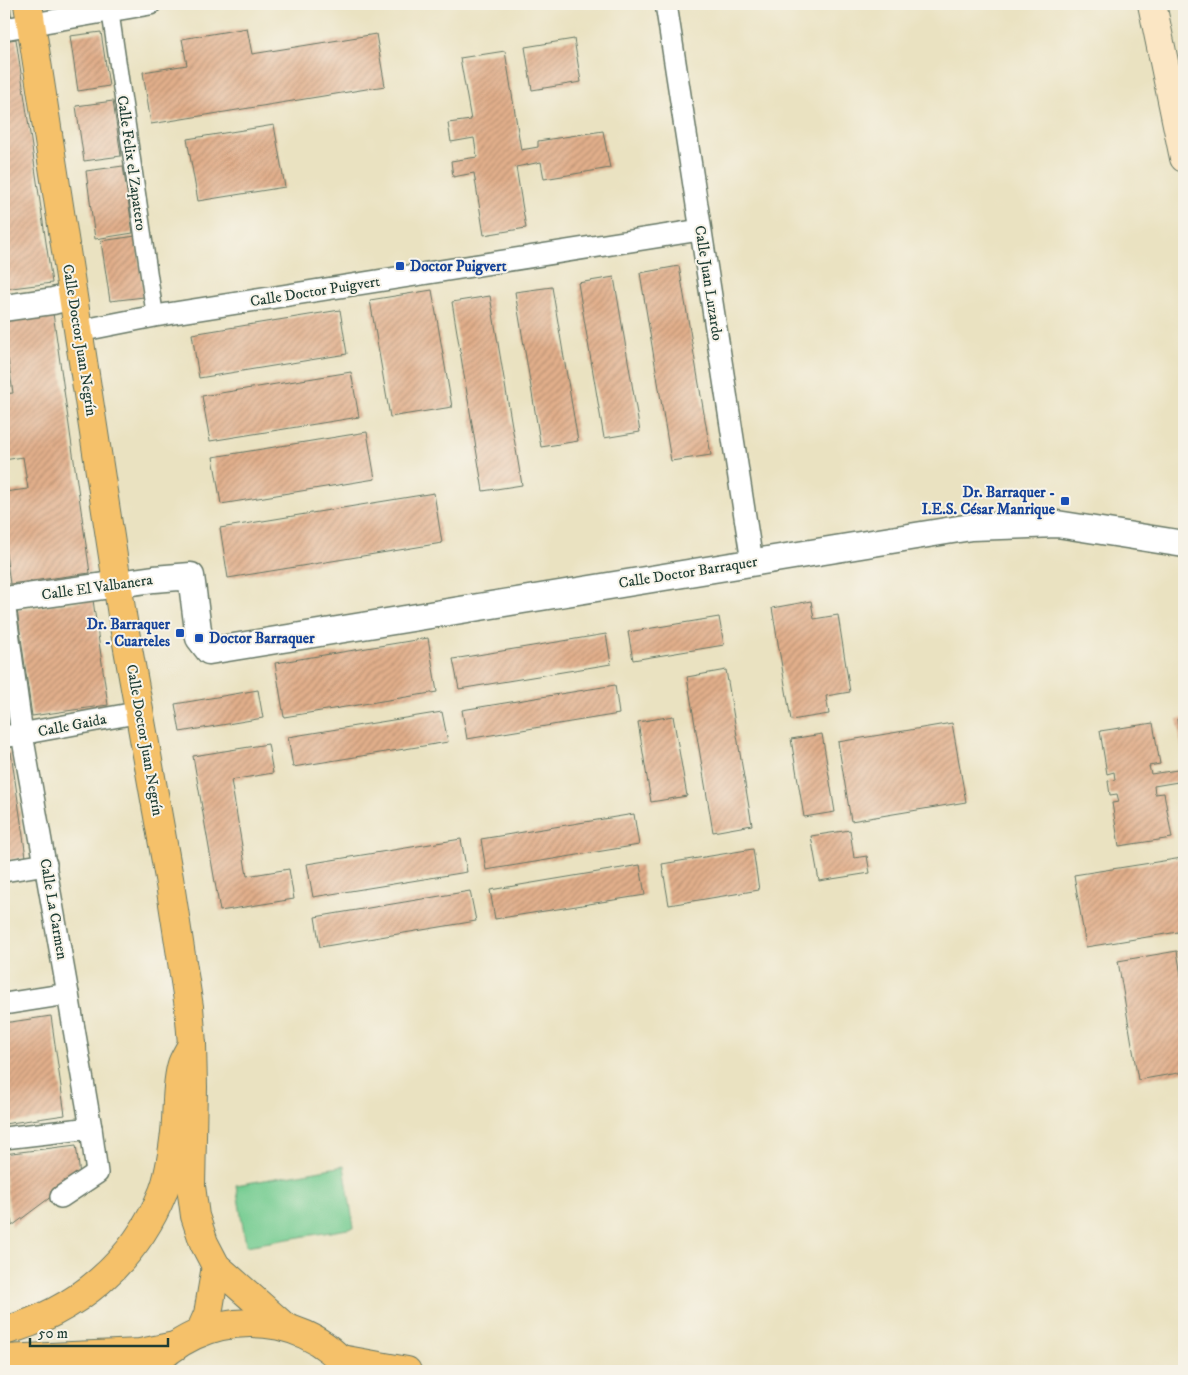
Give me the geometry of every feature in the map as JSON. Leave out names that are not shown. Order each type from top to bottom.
[{"type":"main road","points":[[1152,4],[1182,131],[1184,158]]},
{"type":"main road","name":"Calle Doctor Juan Negrín","points":[[29,14],[118,584],[180,951],[192,1044],[194,1126],[191,1186],[195,1216],[204,1243],[216,1266],[285,1327]]},
{"type":"main road","points":[[4,1331],[64,1307],[84,1294],[108,1274],[131,1250],[149,1221],[164,1190],[174,1140],[182,1064],[192,1044]]},
{"type":"main road","points":[[200,1332],[208,1314],[216,1266]]},
{"type":"main road","points":[[149,1371],[175,1346],[200,1332],[242,1322],[285,1327],[305,1334],[324,1346],[345,1365],[407,1371]]},
{"type":"main road","points":[[4,1359],[140,1353],[175,1346]]},
{"type":"street","points":[[4,29],[29,14],[110,10],[150,4]]},
{"type":"street","name":"Calle Juan Luzardo","points":[[666,4],[752,562]]},
{"type":"street","name":"Calle Felix el Zapatero","points":[[110,10],[155,316]]},
{"type":"street","name":"Calle Doctor Puigvert","points":[[79,331],[155,316],[700,230]]},
{"type":"street","points":[[4,308],[53,301],[72,296]]},
{"type":"street","name":"Calle Doctor Barraquer","points":[[191,576],[199,638],[209,651],[971,527],[1057,524],[1179,545]]},
{"type":"street","name":"Calle El Valbanera","points":[[4,601],[118,584],[191,576]]},
{"type":"street","name":"Calle La Carmen","points":[[4,601],[13,736],[46,864],[91,1128],[96,1173],[61,1197]]},
{"type":"street","name":"Calle Gaida","points":[[13,736],[141,712]]},
{"type":"street","points":[[4,871],[46,864]]},
{"type":"street","points":[[4,1004],[68,994]]},
{"type":"street","points":[[4,1138],[91,1128]]},
{"type":"green space","points":[[344,1166],[354,1228],[246,1246],[236,1185]]},
{"type":"building","points":[[4,4],[10,4],[12,19],[4,20]]},
{"type":"building","points":[[247,28],[252,54],[376,34],[385,86],[151,124],[143,72],[187,65],[182,39]]},
{"type":"building","points":[[101,32],[109,86],[78,91],[70,36]]},
{"type":"building","points":[[16,39],[52,283],[4,289],[4,41]]},
{"type":"building","points":[[574,39],[581,82],[532,90],[525,47]]},
{"type":"building","points":[[505,51],[521,150],[538,147],[538,141],[603,131],[610,168],[544,179],[541,162],[516,167],[526,228],[484,235],[474,173],[453,177],[451,161],[477,157],[474,138],[451,142],[448,123],[471,120],[460,58]]},
{"type":"building","points":[[113,101],[121,156],[84,161],[76,106]]},
{"type":"building","points":[[274,125],[285,187],[198,201],[187,139]]},
{"type":"building","points":[[123,166],[133,233],[95,239],[86,171]]},
{"type":"building","points":[[136,236],[144,297],[110,301],[101,241]]},
{"type":"building","points":[[679,266],[711,455],[671,461],[640,273]]},
{"type":"building","points":[[614,277],[640,432],[604,438],[578,283]]},
{"type":"building","points":[[552,287],[578,441],[541,447],[515,292]]},
{"type":"building","points":[[432,290],[452,407],[390,417],[370,300]]},
{"type":"building","points":[[490,296],[522,485],[483,491],[452,302]]},
{"type":"building","points":[[340,310],[347,354],[199,378],[192,334]]},
{"type":"building","points":[[53,313],[90,573],[10,584],[4,539],[4,492],[28,489],[23,457],[4,460],[4,394],[13,393],[8,359],[4,360],[4,320]]},
{"type":"building","points":[[351,372],[359,417],[210,441],[202,396]]},
{"type":"building","points":[[367,432],[375,479],[221,504],[213,457]]},
{"type":"building","points":[[434,493],[442,543],[228,578],[220,528]]},
{"type":"building","points":[[93,600],[108,705],[32,716],[17,610]]},
{"type":"building","points":[[811,601],[814,619],[838,615],[850,692],[826,696],[829,714],[791,720],[772,608]]},
{"type":"building","points":[[719,617],[724,645],[633,660],[628,632]]},
{"type":"building","points":[[606,634],[611,664],[459,689],[453,659]]},
{"type":"building","points":[[428,638],[437,692],[284,717],[275,663]]},
{"type":"building","points":[[726,670],[752,825],[713,832],[687,677]]},
{"type":"building","points":[[615,685],[619,714],[467,739],[462,710]]},
{"type":"building","points":[[258,690],[263,718],[180,732],[175,704]]},
{"type":"building","points":[[442,712],[448,742],[293,767],[288,737]]},
{"type":"building","points":[[673,716],[687,796],[651,802],[638,722]]},
{"type":"building","points":[[1184,718],[1184,756],[1183,756],[1177,719]]},
{"type":"building","points":[[952,723],[966,802],[851,821],[838,742]]},
{"type":"building","points":[[1153,723],[1160,764],[1149,766],[1151,774],[1184,769],[1184,781],[1154,786],[1155,794],[1164,793],[1172,838],[1119,846],[1112,803],[1119,802],[1117,794],[1110,795],[1108,781],[1115,780],[1114,772],[1107,774],[1100,731]]},
{"type":"building","points":[[822,734],[835,812],[804,817],[791,739]]},
{"type":"building","points":[[268,744],[273,773],[231,780],[247,876],[289,869],[294,899],[220,911],[193,756]]},
{"type":"building","points":[[11,752],[26,857],[4,860],[4,753]]},
{"type":"building","points":[[634,814],[639,845],[486,870],[481,839]]},
{"type":"building","points":[[850,830],[854,858],[867,856],[870,873],[819,881],[811,836]]},
{"type":"building","points":[[461,839],[467,872],[313,897],[307,864]]},
{"type":"building","points":[[753,849],[759,890],[669,905],[662,864]]},
{"type":"building","points":[[1182,858],[1184,872],[1184,931],[1086,947],[1074,875]]},
{"type":"building","points":[[640,865],[645,895],[495,919],[490,890]]},
{"type":"building","points":[[470,891],[476,921],[320,947],[315,917]]},
{"type":"building","points":[[1177,951],[1184,993],[1184,1072],[1138,1080],[1118,961]]},
{"type":"building","points":[[51,1016],[65,1115],[4,1124],[4,1023]]},
{"type":"building","points":[[76,1145],[80,1175],[12,1226],[4,1173],[4,1154]]},
{"type":"place","name":"Doctor Puigvert","points":[[400,266]]},
{"type":"place","name":"Dr. Barraquer - I.E.S. César Manrique","points":[[1065,501]]},
{"type":"place","name":"Dr. Barraquer - Cuarteles","points":[[180,633]]},
{"type":"place","name":"Doctor Barraquer","points":[[199,638]]}]
